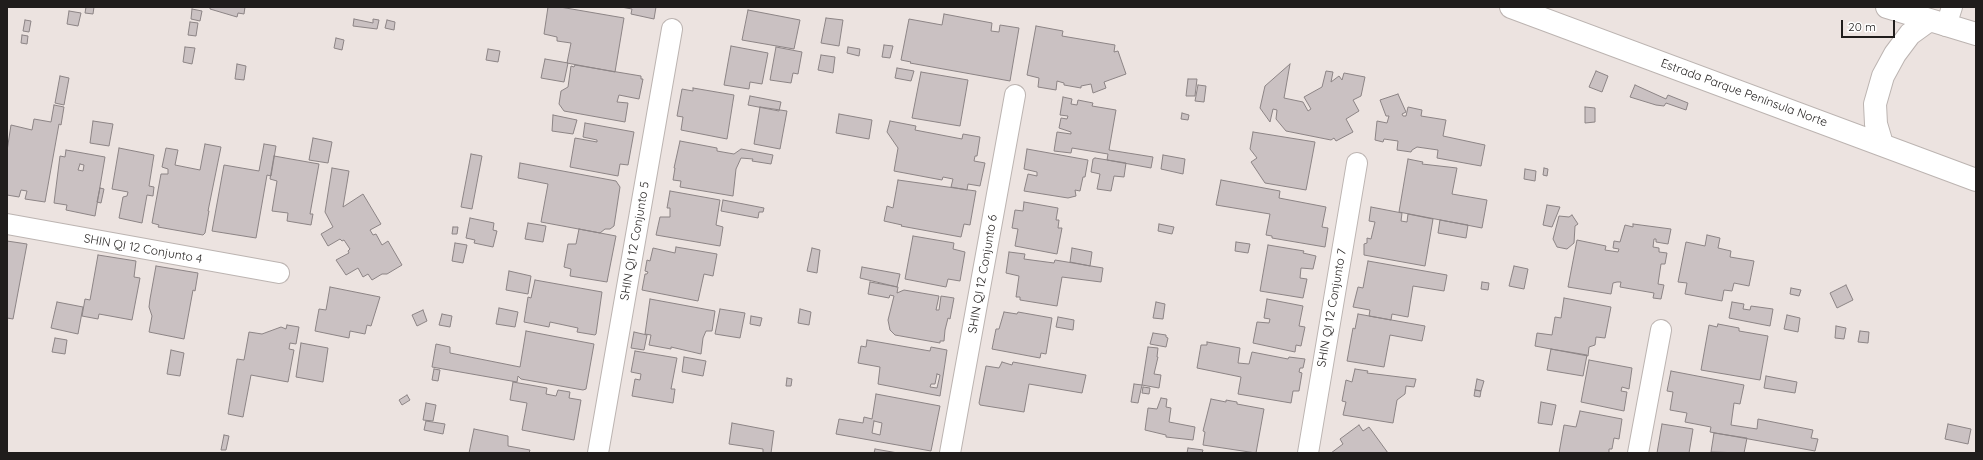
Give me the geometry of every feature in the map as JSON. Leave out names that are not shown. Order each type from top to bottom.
[{"type":"main road","name":"Estrada Parque Península Norte","points":[[1511,7],[1976,180]]},
{"type":"main road","points":[[1887,7],[1942,18],[1976,34]]},
{"type":"main road","points":[[1882,144],[1876,124],[1875,104],[1884,76],[1895,54],[1910,34],[1942,18]]},
{"type":"street","name":"SHIN QI 12 Conjunto 5","points":[[598,453],[672,29]]},
{"type":"street","name":"SHIN QI 12 Conjunto 6","points":[[950,453],[1015,95]]},
{"type":"street","name":"SHIN QI 12 Conjunto 7","points":[[1308,453],[1357,163]]},
{"type":"street","name":"SHIN QI 12 Conjunto 4","points":[[7,224],[279,273]]},
{"type":"street","points":[[1638,453],[1661,330]]},
{"type":"building","points":[[86,7],[94,7],[93,14],[85,13]]},
{"type":"building","points":[[210,7],[245,7],[244,14],[238,13],[237,17],[210,9]]},
{"type":"building","points":[[548,7],[560,7],[624,18],[615,72],[567,63],[571,43],[557,41],[557,37],[544,34]]},
{"type":"building","points":[[621,7],[656,7],[654,19],[631,14],[632,9]]},
{"type":"building","points":[[192,9],[202,11],[200,21],[191,19]]},
{"type":"building","points":[[748,10],[800,20],[794,49],[742,40]]},
{"type":"building","points":[[69,11],[81,13],[78,26],[67,24]]},
{"type":"building","points":[[944,14],[992,23],[991,31],[999,32],[1000,25],[1019,28],[1010,81],[910,63],[911,62],[901,60],[909,19],[942,25]]},
{"type":"building","points":[[826,18],[843,20],[839,46],[821,43]]},
{"type":"building","points":[[354,19],[373,23],[373,19],[379,20],[377,29],[353,26]]},
{"type":"building","points":[[25,20],[31,21],[29,32],[23,31]]},
{"type":"building","points":[[387,20],[395,22],[394,30],[385,28]]},
{"type":"building","points":[[190,22],[198,23],[196,36],[188,35]]},
{"type":"building","points":[[1036,26],[1063,31],[1062,36],[1115,45],[1114,52],[1118,51],[1126,74],[1104,82],[1106,88],[1093,93],[1091,84],[1081,86],[1081,88],[1064,85],[1064,83],[1057,81],[1056,90],[1038,87],[1039,78],[1027,75]]},
{"type":"building","points":[[22,35],[28,36],[27,44],[21,43]]},
{"type":"building","points":[[336,38],[344,40],[342,50],[334,48]]},
{"type":"building","points":[[884,45],[893,46],[890,58],[882,57]]},
{"type":"building","points":[[731,46],[768,53],[762,84],[750,82],[749,89],[724,85]]},
{"type":"building","points":[[185,47],[195,48],[192,64],[183,62]]},
{"type":"building","points":[[776,47],[802,52],[798,74],[793,73],[791,83],[770,80]]},
{"type":"building","points":[[848,47],[860,49],[859,56],[847,53]]},
{"type":"building","points":[[488,49],[500,51],[498,62],[486,60]]},
{"type":"building","points":[[821,55],[835,57],[833,73],[818,70]]},
{"type":"building","points":[[545,59],[568,63],[564,82],[541,78]]},
{"type":"building","points":[[237,64],[246,66],[244,80],[235,79]]},
{"type":"building","points":[[1290,64],[1284,98],[1303,102],[1308,111],[1311,109],[1304,97],[1322,87],[1326,71],[1333,72],[1331,82],[1339,76],[1342,80],[1344,73],[1365,77],[1361,96],[1353,100],[1359,111],[1346,119],[1353,132],[1336,141],[1334,138],[1331,140],[1286,131],[1276,119],[1277,110],[1273,109],[1270,122],[1260,108],[1265,86]]},
{"type":"building","points":[[575,65],[641,76],[641,79],[643,79],[639,99],[619,95],[617,102],[628,103],[625,122],[564,111],[559,104],[561,91],[568,87],[571,66],[574,67]]},
{"type":"building","points":[[897,68],[914,71],[911,81],[895,78]]},
{"type":"building","points":[[1596,71],[1608,76],[1602,92],[1589,87]]},
{"type":"building","points":[[921,72],[968,80],[960,126],[912,118]]},
{"type":"building","points":[[60,76],[69,78],[64,105],[55,103]]},
{"type":"building","points":[[1188,79],[1197,79],[1195,96],[1186,96]]},
{"type":"building","points":[[1198,85],[1206,86],[1204,102],[1195,101]]},
{"type":"building","points":[[1635,85],[1666,99],[1668,95],[1688,103],[1686,110],[1666,103],[1664,106],[1656,105],[1630,97]]},
{"type":"building","points":[[693,88],[734,95],[727,139],[681,130],[683,117],[677,116],[682,89],[693,91]]},
{"type":"building","points":[[1398,94],[1406,112],[1402,114],[1403,116],[1406,116],[1408,107],[1422,110],[1421,116],[1446,120],[1443,136],[1485,145],[1481,166],[1437,158],[1438,150],[1417,147],[1411,152],[1397,150],[1398,141],[1384,139],[1383,142],[1375,140],[1377,121],[1387,123],[1389,116],[1386,116],[1380,100]]},
{"type":"building","points":[[750,96],[781,102],[779,111],[748,105]]},
{"type":"building","points":[[1063,97],[1072,99],[1071,104],[1077,105],[1078,100],[1093,103],[1092,106],[1116,110],[1109,150],[1153,157],[1151,168],[1107,160],[1108,154],[1072,148],[1071,153],[1054,151],[1057,132],[1071,134],[1071,132],[1059,128],[1061,118],[1067,119],[1068,116],[1060,115]]},
{"type":"building","points":[[54,105],[64,107],[61,125],[59,124],[45,202],[25,199],[27,191],[21,190],[19,197],[7,195],[7,151],[11,125],[32,130],[34,119],[51,122]]},
{"type":"building","points":[[760,107],[787,111],[780,149],[754,144]]},
{"type":"building","points":[[1585,107],[1595,108],[1595,122],[1585,123]]},
{"type":"building","points":[[1182,113],[1189,115],[1188,120],[1181,119]]},
{"type":"building","points":[[839,114],[872,120],[869,139],[836,133]]},
{"type":"building","points":[[553,115],[577,120],[573,134],[552,131]]},
{"type":"building","points":[[93,121],[113,124],[109,146],[90,143]]},
{"type":"building","points":[[890,121],[916,126],[915,130],[962,139],[963,134],[980,137],[977,156],[975,156],[974,161],[985,163],[980,186],[968,184],[967,190],[951,187],[953,179],[943,177],[942,180],[894,171],[898,148],[887,132]]},
{"type":"building","points":[[585,123],[634,132],[628,165],[620,164],[618,176],[570,167],[575,138],[597,142],[597,140],[583,137]]},
{"type":"building","points":[[1253,132],[1315,142],[1306,190],[1265,183],[1251,162],[1257,158],[1250,149]]},
{"type":"building","points":[[313,138],[332,142],[328,163],[309,160]]},
{"type":"building","points":[[680,141],[717,148],[717,151],[734,154],[741,149],[773,155],[771,164],[752,161],[753,159],[741,158],[736,169],[733,196],[680,187],[681,181],[673,180]]},
{"type":"building","points":[[205,144],[221,147],[205,233],[203,235],[158,227],[159,225],[152,223],[161,174],[168,174],[168,169],[162,167],[166,148],[178,150],[175,165],[200,170]]},
{"type":"building","points":[[264,144],[276,146],[271,176],[267,175],[256,238],[212,231],[224,165],[259,171]]},
{"type":"building","points":[[119,148],[154,155],[149,186],[154,187],[153,196],[147,195],[142,223],[119,218],[123,197],[127,196],[128,192],[112,189]]},
{"type":"building","points":[[1027,149],[1088,160],[1085,177],[1083,177],[1080,191],[1075,190],[1076,196],[1068,198],[1024,191],[1028,174],[1037,176],[1037,172],[1024,169]]},
{"type":"building","points":[[66,150],[105,157],[95,216],[66,210],[67,205],[54,203],[60,156],[65,157]],"holes":[[[80,164],[84,165],[83,171],[78,170]]]},
{"type":"building","points":[[471,154],[482,156],[472,209],[461,207]]},
{"type":"building","points":[[1163,155],[1185,159],[1183,174],[1161,169]]},
{"type":"building","points":[[274,156],[319,164],[310,214],[313,214],[311,225],[287,221],[288,213],[272,211],[277,181],[270,179]]},
{"type":"building","points":[[1095,158],[1126,163],[1124,177],[1114,176],[1111,191],[1097,189],[1100,174],[1091,172],[1093,159]]},
{"type":"building","points":[[1408,159],[1423,162],[1422,164],[1457,168],[1452,194],[1487,200],[1482,228],[1399,212]]},
{"type":"building","points":[[520,163],[616,181],[620,187],[614,226],[610,229],[605,229],[600,233],[541,222],[548,184],[518,178]]},
{"type":"building","points":[[332,168],[349,171],[343,207],[363,194],[381,224],[370,230],[373,235],[376,234],[382,245],[388,241],[402,265],[387,274],[382,274],[372,280],[368,274],[363,277],[358,268],[346,275],[336,260],[349,253],[348,251],[350,249],[344,240],[342,241],[340,239],[328,246],[321,234],[333,227],[325,212]]},
{"type":"building","points":[[1544,168],[1548,169],[1547,176],[1543,175]]},
{"type":"building","points":[[1525,169],[1536,171],[1535,181],[1524,179]]},
{"type":"building","points":[[898,180],[976,191],[970,225],[964,224],[961,237],[901,226],[902,225],[884,221],[887,206],[893,208]]},
{"type":"building","points":[[1221,180],[1280,191],[1279,198],[1326,207],[1322,227],[1328,228],[1325,247],[1272,238],[1272,236],[1266,235],[1270,214],[1216,205]]},
{"type":"building","points":[[100,188],[104,189],[101,203],[97,202]]},
{"type":"building","points":[[670,191],[720,200],[716,225],[723,227],[720,246],[656,235],[660,217],[670,217],[670,208],[667,208]]},
{"type":"building","points":[[723,200],[764,208],[763,212],[759,212],[758,218],[721,211]]},
{"type":"building","points":[[1024,202],[1058,208],[1056,220],[1059,220],[1058,228],[1062,228],[1057,254],[1015,246],[1018,229],[1012,228],[1015,210],[1023,211]]},
{"type":"building","points":[[1547,205],[1560,207],[1552,227],[1543,225]]},
{"type":"building","points":[[1371,207],[1402,213],[1401,221],[1407,222],[1408,214],[1433,219],[1425,266],[1364,255],[1364,244],[1367,243],[1367,238],[1371,239],[1375,222],[1369,221]]},
{"type":"building","points":[[1572,215],[1578,224],[1575,226],[1574,243],[1567,249],[1557,247],[1553,239],[1559,216],[1569,217]]},
{"type":"building","points":[[470,218],[494,223],[493,230],[497,231],[493,247],[474,243],[475,240],[466,238]]},
{"type":"building","points":[[1440,220],[1468,225],[1466,238],[1438,233]]},
{"type":"building","points":[[528,223],[546,226],[543,242],[525,239]]},
{"type":"building","points":[[1159,224],[1174,227],[1172,234],[1158,231]]},
{"type":"building","points":[[1633,224],[1671,229],[1668,244],[1656,242],[1656,239],[1654,239],[1653,247],[1659,248],[1659,252],[1667,253],[1665,264],[1661,264],[1658,284],[1664,285],[1661,299],[1653,298],[1654,293],[1620,287],[1621,282],[1613,283],[1611,294],[1568,287],[1577,240],[1606,246],[1605,250],[1618,252],[1619,249],[1613,248],[1614,241],[1620,242],[1625,225],[1633,227]]},
{"type":"building","points":[[453,227],[458,227],[457,234],[452,234]]},
{"type":"building","points":[[579,229],[616,236],[607,282],[570,276],[571,269],[564,267],[568,244],[576,244]]},
{"type":"building","points":[[1707,235],[1720,238],[1718,248],[1731,251],[1730,257],[1754,261],[1749,286],[1734,283],[1732,291],[1724,290],[1722,301],[1685,294],[1687,283],[1678,282],[1686,242],[1705,246]]},
{"type":"building","points":[[913,236],[954,243],[953,249],[965,252],[960,281],[948,279],[946,287],[905,279]]},
{"type":"building","points":[[7,241],[27,244],[13,319],[7,318]]},
{"type":"building","points":[[1236,242],[1250,244],[1248,253],[1235,251]]},
{"type":"building","points":[[455,243],[467,245],[463,263],[452,261]]},
{"type":"building","points":[[1268,245],[1304,251],[1303,253],[1316,256],[1313,269],[1301,268],[1300,278],[1307,279],[1303,298],[1260,291]]},
{"type":"building","points":[[676,247],[717,254],[713,276],[704,274],[698,301],[642,290],[645,274],[648,272],[645,271],[647,260],[650,261],[653,248],[675,253]]},
{"type":"building","points":[[812,248],[820,250],[817,273],[807,271]]},
{"type":"building","points":[[1072,248],[1092,252],[1090,266],[1070,262]]},
{"type":"building","points":[[1009,252],[1025,254],[1024,259],[1054,263],[1055,260],[1103,268],[1101,282],[1062,277],[1057,306],[1020,300],[1020,297],[1016,297],[1019,276],[1006,273]]},
{"type":"building","points":[[98,255],[136,261],[134,277],[140,278],[132,320],[99,314],[98,319],[82,316],[85,299],[90,300]]},
{"type":"building","points":[[1368,261],[1447,275],[1444,291],[1413,286],[1408,317],[1392,314],[1391,320],[1369,316],[1370,310],[1353,307],[1358,287],[1363,288]]},
{"type":"building","points":[[156,266],[198,273],[195,291],[193,290],[184,339],[149,332],[152,316],[149,307]]},
{"type":"building","points":[[1514,266],[1528,269],[1524,289],[1509,286]]},
{"type":"building","points":[[862,267],[900,274],[897,287],[860,278]]},
{"type":"building","points":[[509,271],[531,276],[528,294],[506,290]]},
{"type":"building","points":[[535,280],[602,292],[596,334],[577,332],[578,328],[550,322],[549,327],[524,322],[528,297],[531,298]]},
{"type":"building","points":[[870,282],[898,287],[897,293],[904,290],[939,296],[936,310],[939,310],[941,296],[954,298],[950,319],[948,318],[945,330],[944,341],[940,341],[940,343],[895,335],[890,330],[888,320],[894,296],[890,295],[889,298],[868,294]]},
{"type":"building","points":[[1482,282],[1489,283],[1488,290],[1481,289]]},
{"type":"building","points":[[1846,285],[1853,300],[1837,308],[1830,293]]},
{"type":"building","points":[[330,287],[380,297],[371,326],[367,325],[365,334],[350,331],[349,338],[315,331],[319,309],[326,310]]},
{"type":"building","points":[[1791,288],[1801,290],[1799,296],[1790,294]]},
{"type":"building","points":[[1564,298],[1611,307],[1605,338],[1596,337],[1595,345],[1589,347],[1588,356],[1535,346],[1537,333],[1552,335],[1555,317],[1561,318]]},
{"type":"building","points":[[650,299],[715,311],[712,331],[706,331],[703,338],[701,354],[671,347],[671,349],[649,345],[651,335],[645,334]]},
{"type":"building","points":[[1267,299],[1303,306],[1299,326],[1305,327],[1301,346],[1296,345],[1295,352],[1253,343],[1257,322],[1269,323],[1270,319],[1264,318]]},
{"type":"building","points":[[57,302],[83,307],[78,334],[51,328]]},
{"type":"building","points":[[1156,302],[1165,304],[1163,319],[1153,318]]},
{"type":"building","points":[[1732,302],[1744,304],[1743,309],[1750,310],[1751,306],[1773,309],[1770,326],[1729,318]]},
{"type":"building","points":[[499,308],[518,312],[515,327],[496,324]]},
{"type":"building","points":[[720,309],[745,313],[740,338],[715,334]]},
{"type":"building","points":[[800,309],[811,312],[809,325],[798,323]]},
{"type":"building","points":[[423,310],[427,321],[417,326],[412,315]]},
{"type":"building","points":[[1004,312],[1017,314],[1018,312],[1052,318],[1046,354],[1041,353],[1040,358],[992,349],[996,329],[999,329]]},
{"type":"building","points":[[442,314],[452,316],[450,327],[439,325]]},
{"type":"building","points":[[1358,314],[1425,326],[1422,341],[1390,335],[1384,367],[1347,361],[1353,328],[1355,329]]},
{"type":"building","points":[[1787,315],[1800,318],[1798,332],[1784,329]]},
{"type":"building","points":[[751,316],[762,318],[760,326],[750,324]]},
{"type":"building","points":[[1058,317],[1074,320],[1073,330],[1056,327]]},
{"type":"building","points":[[1718,324],[1739,328],[1739,331],[1768,336],[1760,380],[1701,370],[1709,325],[1717,327]]},
{"type":"building","points":[[287,325],[299,327],[296,344],[290,343],[289,349],[294,350],[288,382],[251,375],[243,417],[228,414],[237,359],[244,360],[249,332],[262,334],[281,327],[286,329]]},
{"type":"building","points":[[1836,326],[1846,328],[1844,339],[1835,338]]},
{"type":"building","points":[[526,331],[594,344],[586,389],[583,390],[521,379],[518,376],[517,382],[432,367],[436,344],[450,347],[450,353],[520,367]]},
{"type":"building","points":[[1860,331],[1869,332],[1868,343],[1858,342]]},
{"type":"building","points":[[634,332],[647,335],[644,350],[631,348]]},
{"type":"building","points":[[1153,333],[1166,335],[1168,338],[1166,347],[1150,344]]},
{"type":"building","points":[[55,338],[67,340],[65,354],[52,352]]},
{"type":"building","points":[[867,340],[930,351],[931,347],[947,350],[940,396],[878,384],[880,367],[858,363],[861,346],[866,347]],"holes":[[[937,374],[940,375],[937,388],[930,387],[931,384],[935,384]]]},
{"type":"building","points":[[1207,342],[1240,348],[1238,363],[1249,364],[1252,352],[1288,359],[1289,357],[1305,359],[1303,368],[1300,368],[1299,372],[1302,373],[1299,391],[1293,391],[1291,403],[1238,394],[1241,377],[1197,368],[1201,345],[1207,345]]},
{"type":"building","points":[[301,343],[328,348],[323,382],[296,377]]},
{"type":"building","points":[[1148,347],[1158,348],[1158,357],[1154,374],[1161,375],[1159,388],[1142,385]]},
{"type":"building","points":[[1551,349],[1587,355],[1583,376],[1547,370]]},
{"type":"building","points":[[171,350],[184,353],[180,376],[167,374]]},
{"type":"building","points":[[635,351],[677,358],[671,389],[675,389],[673,403],[632,396],[635,379],[640,380],[641,374],[631,372]]},
{"type":"building","points":[[684,357],[706,361],[703,376],[682,372]]},
{"type":"building","points":[[1589,360],[1632,368],[1629,389],[1622,387],[1621,391],[1627,392],[1624,411],[1581,402]]},
{"type":"building","points":[[1002,362],[1012,365],[1013,362],[1086,375],[1082,393],[1029,384],[1024,412],[980,405],[979,403],[986,366],[999,368]]},
{"type":"building","points":[[434,369],[440,370],[438,381],[432,380]]},
{"type":"building","points":[[1355,369],[1368,371],[1367,373],[1416,379],[1414,387],[1406,386],[1405,394],[1397,400],[1393,423],[1343,415],[1346,402],[1342,401],[1346,380],[1352,382]]},
{"type":"building","points":[[1671,371],[1744,385],[1740,404],[1734,403],[1731,425],[1757,429],[1758,419],[1813,430],[1811,438],[1818,439],[1815,451],[1710,432],[1711,427],[1685,422],[1687,413],[1670,410],[1673,392],[1667,391]]},
{"type":"building","points":[[1766,376],[1797,382],[1795,393],[1764,388]]},
{"type":"building","points":[[787,378],[792,379],[791,386],[786,386]]},
{"type":"building","points":[[1477,379],[1484,381],[1481,391],[1475,390]]},
{"type":"building","points":[[513,382],[547,388],[546,394],[556,396],[558,390],[570,392],[569,398],[581,400],[574,440],[522,430],[527,403],[510,400]]},
{"type":"building","points":[[1134,384],[1142,385],[1138,403],[1131,402]]},
{"type":"building","points":[[1143,387],[1150,388],[1149,394],[1142,393]]},
{"type":"building","points":[[1475,390],[1481,391],[1480,397],[1474,396]]},
{"type":"building","points":[[876,394],[940,406],[931,451],[836,434],[839,419],[863,423],[864,417],[872,419]],"holes":[[[874,421],[882,423],[880,435],[872,433]]]},
{"type":"building","points":[[407,395],[410,400],[402,405],[399,400]]},
{"type":"building","points":[[1161,398],[1167,399],[1166,407],[1171,408],[1169,422],[1195,427],[1193,440],[1166,437],[1166,435],[1145,430],[1148,408],[1157,409]]},
{"type":"building","points":[[1211,399],[1226,402],[1226,400],[1237,402],[1237,404],[1264,409],[1256,453],[1203,445],[1205,432],[1203,431]]},
{"type":"building","points":[[1541,402],[1556,405],[1552,425],[1538,423]]},
{"type":"building","points":[[426,403],[436,405],[433,421],[423,420]]},
{"type":"building","points":[[1580,411],[1622,419],[1619,439],[1614,438],[1612,449],[1609,449],[1609,453],[1559,453],[1564,425],[1576,427]]},
{"type":"building","points":[[426,421],[445,424],[443,434],[424,430]]},
{"type":"building","points":[[732,423],[774,431],[771,453],[763,453],[763,449],[729,444]]},
{"type":"building","points":[[1662,424],[1693,429],[1689,453],[1657,453]]},
{"type":"building","points":[[1948,424],[1971,429],[1968,444],[1945,439]]},
{"type":"building","points":[[1359,425],[1363,431],[1369,427],[1388,453],[1331,453],[1343,444],[1340,439]]},
{"type":"building","points":[[474,429],[508,436],[508,446],[530,450],[529,453],[469,453]]},
{"type":"building","points":[[1714,433],[1747,438],[1744,453],[1711,452]]},
{"type":"building","points":[[224,435],[229,436],[226,450],[221,450]]},
{"type":"building","points":[[1188,448],[1203,450],[1202,453],[1187,453]]},
{"type":"building","points":[[875,449],[898,453],[874,453]]}]
